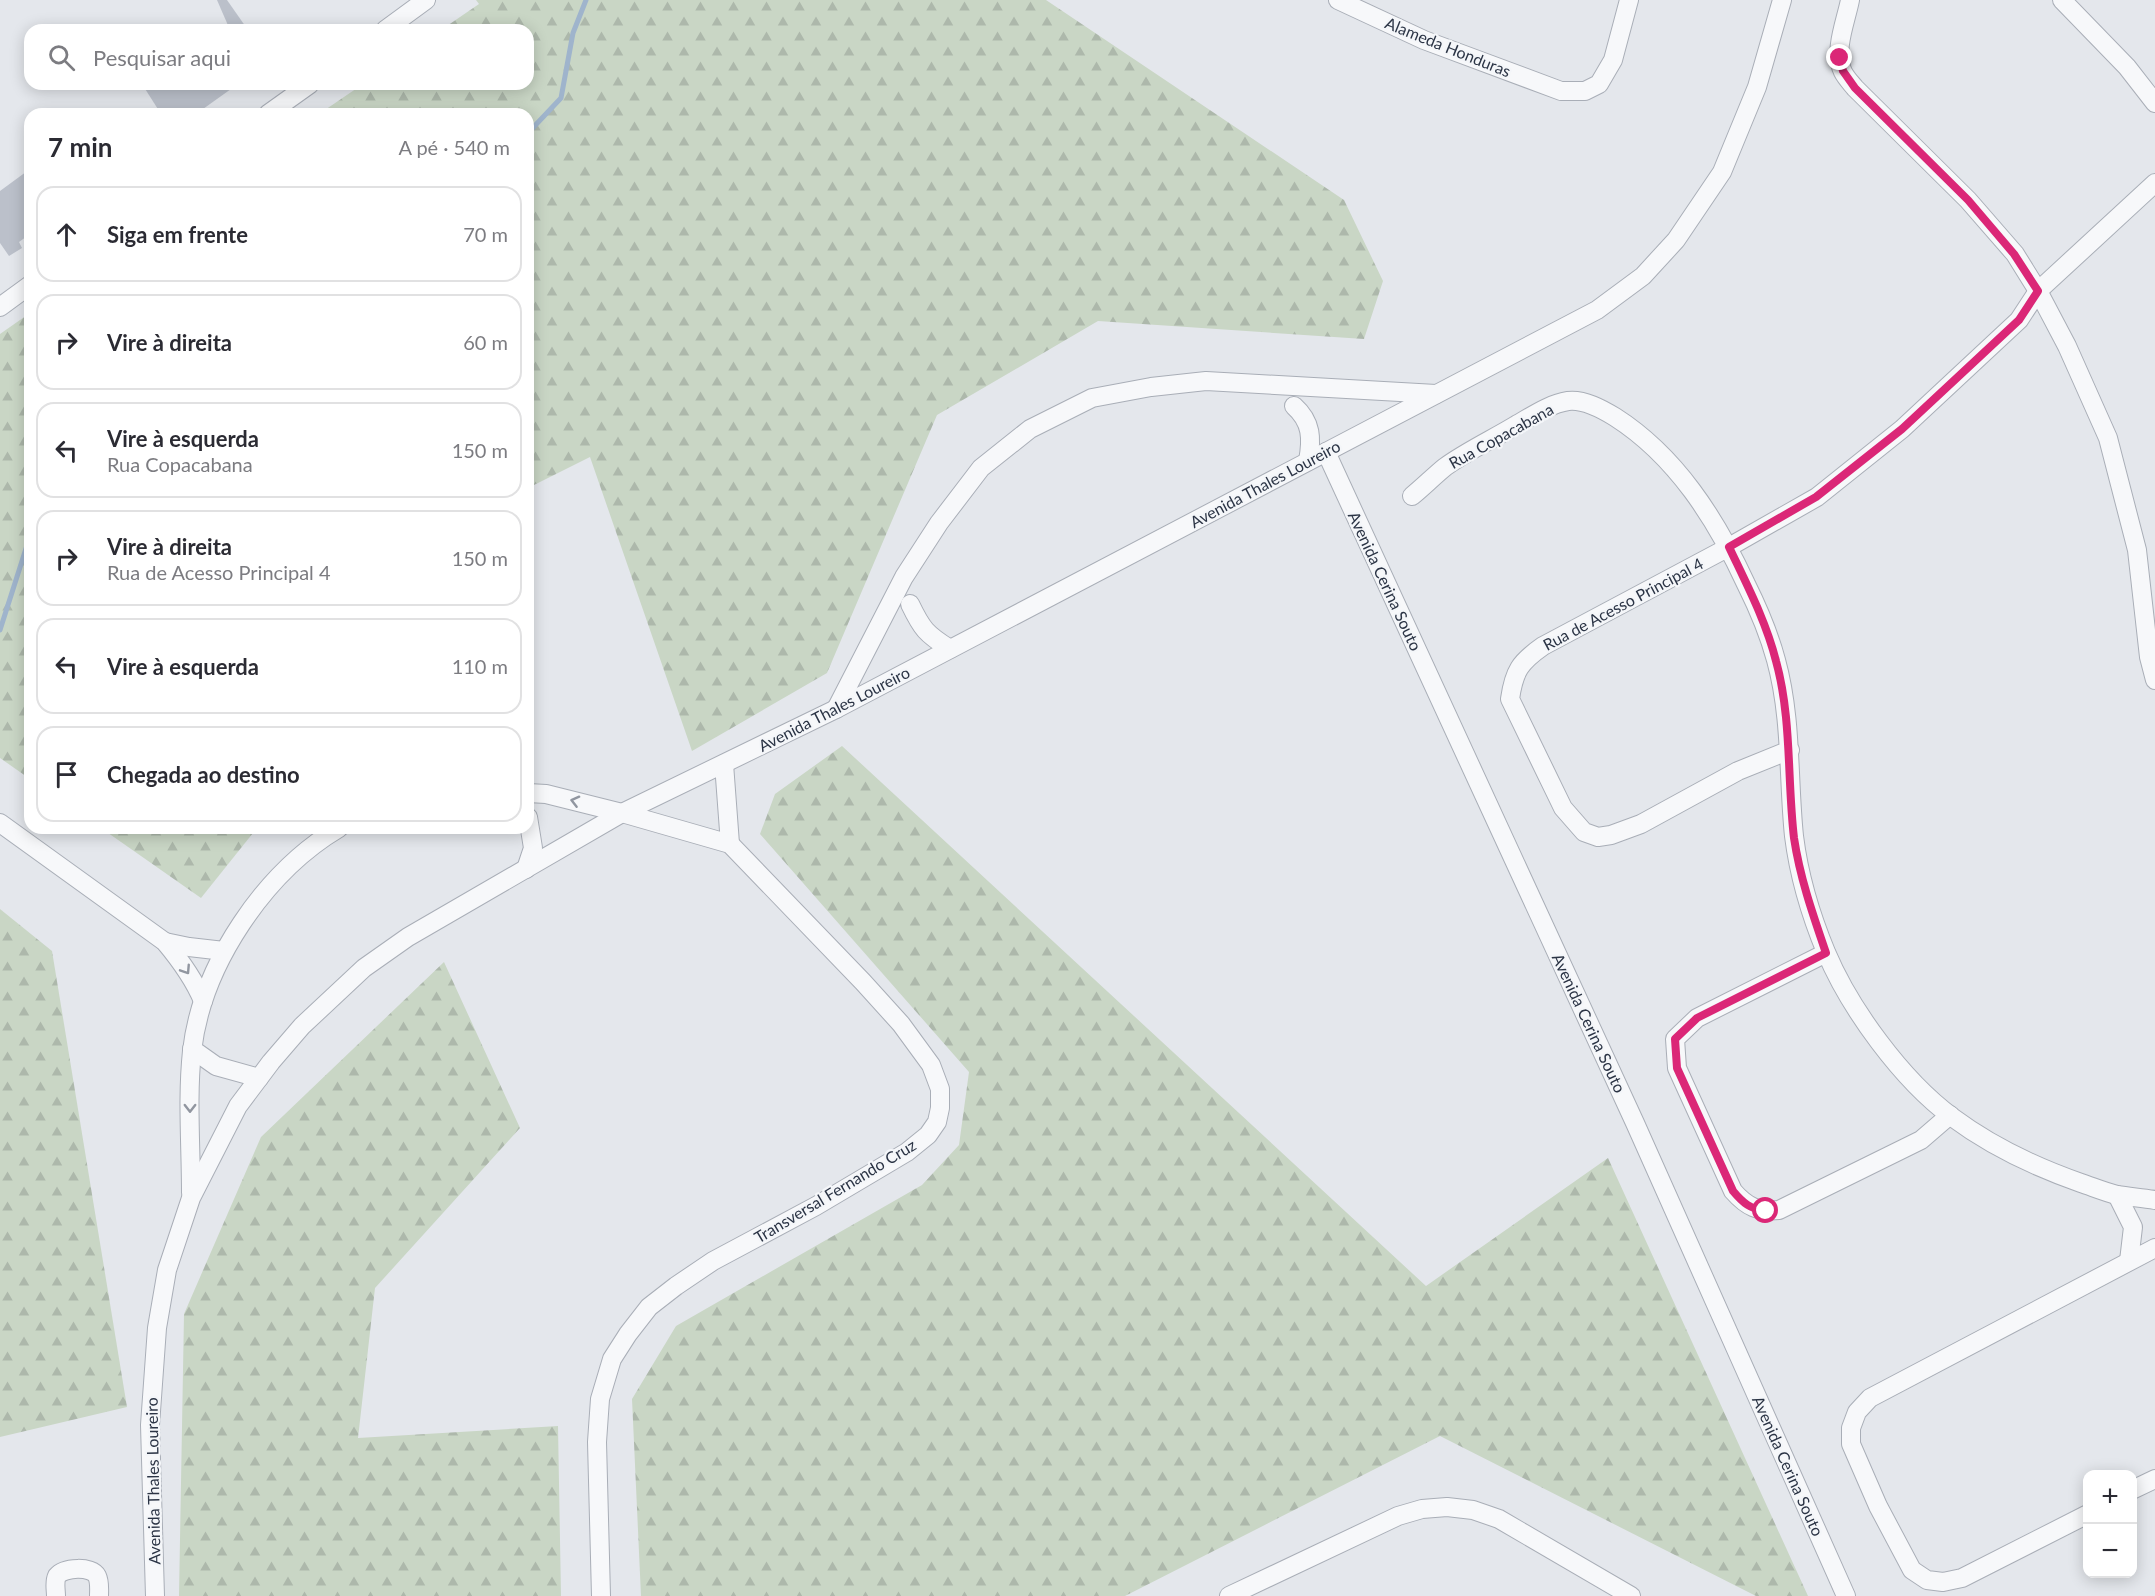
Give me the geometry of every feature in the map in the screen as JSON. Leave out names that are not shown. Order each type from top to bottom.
[{"type":"street","points":[[393,24],[426,0]]},
{"type":"street","name":"Alameda Honduras","points":[[1338,0],[1424,40],[1561,91],[1585,91],[1599,84],[1612,60],[1629,0]]},
{"type":"street","name":"Avenida Thales Loureiro","points":[[155,1596],[150,1425],[157,1328],[167,1270],[191,1197],[238,1106],[302,1026],[364,968],[408,937],[622,813],[836,709],[1597,310],[1643,276],[1676,240],[1722,172],[1757,87],[1782,0]]},
{"type":"street","points":[[1850,0],[1841,39],[1840,58],[1843,71],[1855,88],[1968,200],[2014,254],[2038,291],[2067,346],[2109,438],[2137,550],[2149,657],[2155,680]]},
{"type":"street","points":[[2062,0],[2127,67],[2155,103]]},
{"type":"street","points":[[276,108],[302,90]]},
{"type":"street","name":"Rua de Acesso Principal 4","points":[[1790,750],[1738,771],[1641,824],[1611,835],[1598,837],[1584,832],[1563,808],[1510,699],[1513,680],[1519,667],[1528,656],[1544,646],[1729,547],[1816,497],[1902,429],[2019,320],[2038,291],[2155,183]]},
{"type":"street","points":[[0,307],[24,289]]},
{"type":"street","points":[[836,709],[904,577],[939,523],[981,468],[1030,429],[1092,398],[1151,387],[1206,381],[1438,394]]},
{"type":"street","name":"Rua Copacabana","points":[[1412,496],[1447,466],[1546,408],[1567,401],[1578,401],[1607,412],[1636,430],[1661,452],[1700,500],[1729,547],[1756,605],[1776,661],[1790,750],[1794,838],[1805,893],[1826,953],[1845,991],[1879,1040],[1914,1082],[1950,1116],[1998,1147],[2055,1174],[2117,1195],[2155,1200]]},
{"type":"street","points":[[1294,406],[1302,413],[1309,425],[1311,437],[1308,461]]},
{"type":"street","name":"Avenida Cerina Souto","points":[[1326,452],[1630,1112],[1846,1596]]},
{"type":"street","points":[[910,604],[921,627],[931,638],[950,649]]},
{"type":"street","points":[[534,793],[546,794],[622,813],[730,844],[724,764]]},
{"type":"street","points":[[7,827],[165,942],[192,979],[203,1001]]},
{"type":"street","points":[[191,1197],[190,1078],[192,1049],[203,1001],[237,929],[276,879],[319,840],[329,834]]},
{"type":"street","points":[[526,868],[532,848],[530,834]]},
{"type":"street","name":"Transversal Fernando Cruz","points":[[601,1596],[597,1442],[600,1399],[612,1359],[628,1334],[649,1307],[713,1261],[816,1206],[907,1152],[928,1135],[937,1122],[940,1108],[940,1089],[932,1065],[901,1024],[730,844]]},
{"type":"street","points":[[165,942],[225,951]]},
{"type":"street","points":[[1826,953],[1697,1018],[1675,1039],[1677,1068],[1733,1191],[1752,1209],[1779,1210],[1921,1140],[1950,1116]]},
{"type":"street","points":[[192,1049],[216,1066],[259,1078]]},
{"type":"street","points":[[2117,1195],[2133,1227],[2129,1261]]},
{"type":"street","points":[[2083,1517],[1962,1578],[1943,1582],[1927,1580],[1912,1570],[1878,1506],[1851,1444],[1851,1428],[1857,1412],[1870,1398],[2155,1248]]},
{"type":"street","points":[[2137,1488],[2155,1479]]},
{"type":"street","points":[[1229,1596],[1398,1516],[1422,1509],[1447,1507],[1473,1510],[1499,1520],[1631,1596]]},
{"type":"street","points":[[56,1596],[55,1580],[58,1575],[64,1571],[89,1569],[99,1579],[99,1596]]},
{"type":"green space","points":[[476,0],[1046,0],[1344,200],[1383,281],[1364,339],[1098,321],[937,415],[827,673],[692,751],[590,457],[534,485],[534,108],[328,108],[354,90],[534,90],[534,24],[450,24],[479,4]]},
{"type":"green space","points":[[24,317],[24,775],[0,758],[0,334]]},
{"type":"green space","points":[[842,746],[1426,1286],[1608,1158],[1808,1596],[1756,1596],[1440,1436],[1125,1596],[641,1596],[632,1399],[676,1326],[922,1185],[959,1145],[969,1072],[760,834],[775,794]]},
{"type":"green space","points":[[110,834],[252,834],[201,898]]},
{"type":"green space","points":[[0,909],[52,951],[127,1407],[0,1437]]},
{"type":"green space","points":[[444,962],[520,1128],[375,1288],[358,1438],[558,1426],[561,1596],[179,1596],[184,1314],[261,1137]]},
{"type":"building","points":[[217,0],[227,0],[244,24],[227,24]]},
{"type":"building","points":[[146,90],[230,90],[204,108],[157,108]]},
{"type":"building","points":[[24,173],[24,238],[19,242],[22,248],[9,256],[0,243],[0,191]]},
{"type":"waterway","points":[[534,127],[561,98],[573,33],[586,0]]},
{"type":"waterway","points":[[0,630],[24,555]]},
{"type":"route","points":[[1766,1211],[1752,1209],[1733,1191],[1677,1068],[1675,1039],[1697,1018],[1826,953],[1805,893],[1794,838],[1790,750],[1776,661],[1756,605],[1729,547],[1816,497],[1902,429],[2019,320],[2038,291],[2014,254],[1968,200],[1855,88],[1843,71],[1840,58]]}]
